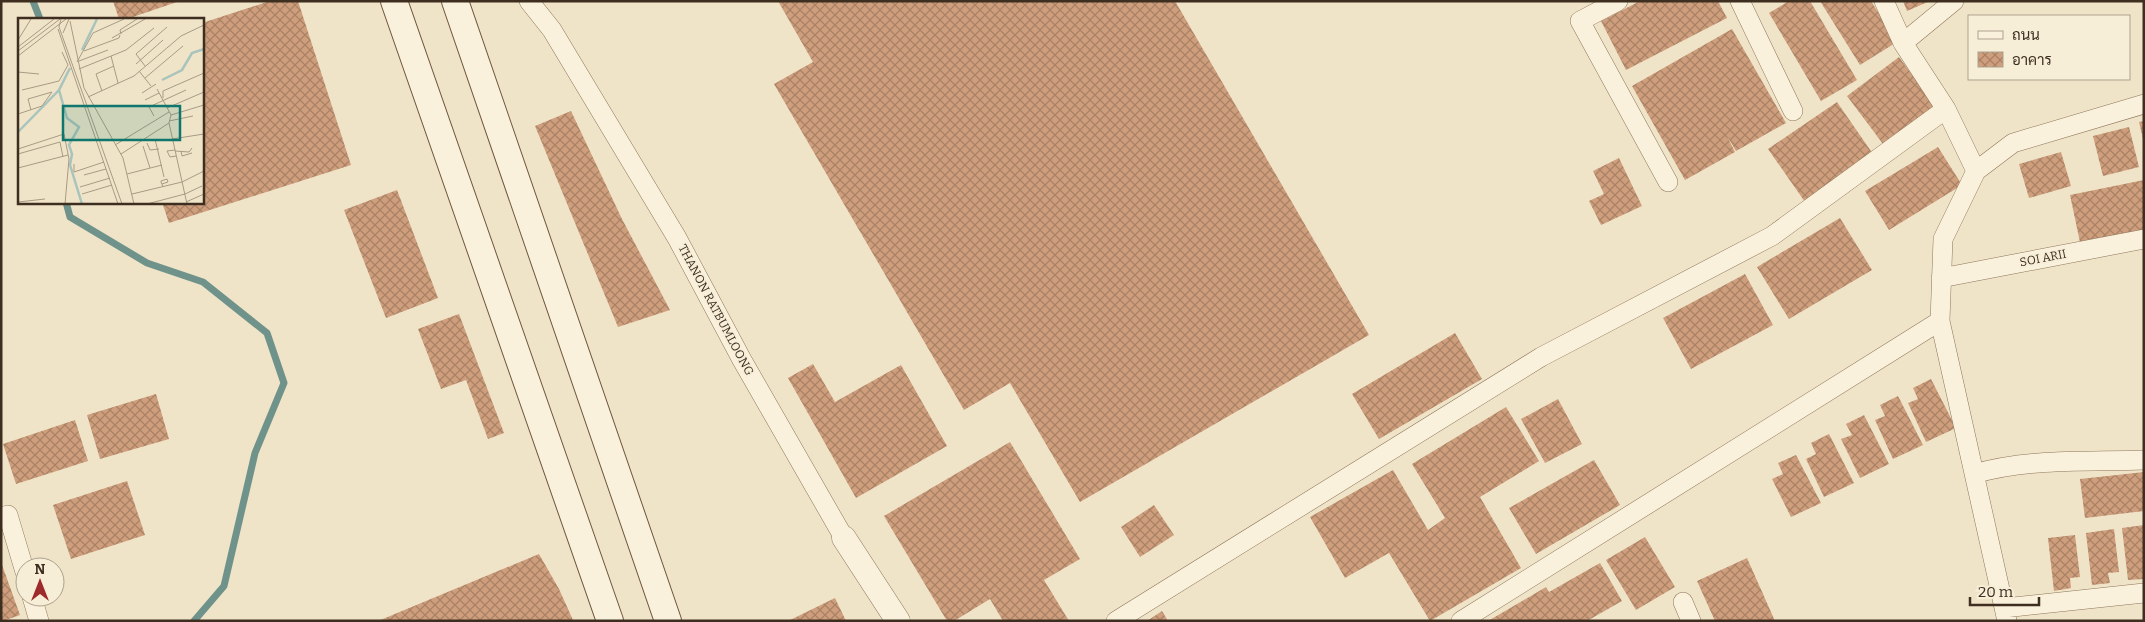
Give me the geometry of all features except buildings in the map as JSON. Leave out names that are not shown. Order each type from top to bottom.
[{"type":"main road","points":[[394,1],[610,621]]},
{"type":"main road","points":[[455,1],[668,621]]},
{"type":"street","name":"THANON RATBUMLOONG","points":[[529,1],[552,30],[677,238],[742,360],[844,538],[898,621]]},
{"type":"street","points":[[1618,1],[1580,21],[1668,182]]},
{"type":"street","points":[[1740,1],[1794,110]]},
{"type":"street","points":[[1884,1],[1903,43],[1946,109],[1976,171]]},
{"type":"street","points":[[1903,43],[1954,1]]},
{"type":"street","points":[[2144,104],[2013,143],[1976,171],[1943,239],[1940,321],[2006,614],[2144,593]]},
{"type":"street","points":[[1116,621],[1541,357],[1772,236],[1946,109]]},
{"type":"street","name":"SOI ARII","points":[[1942,278],[2144,239]]},
{"type":"street","points":[[1461,621],[1940,321]]},
{"type":"street","points":[[1974,474],[2002,466],[2031,463],[2144,460]]},
{"type":"street","points":[[1,517],[8,515],[21,557]]},
{"type":"street","points":[[1683,602],[1691,621]]},
{"type":"street","points":[[35,607],[40,621]]},
{"type":"waterway","points":[[33,1],[40,18]]},
{"type":"waterway","points":[[67,204],[70,217],[147,263],[203,282],[267,333],[284,383],[255,453],[224,586],[194,621]]}]
